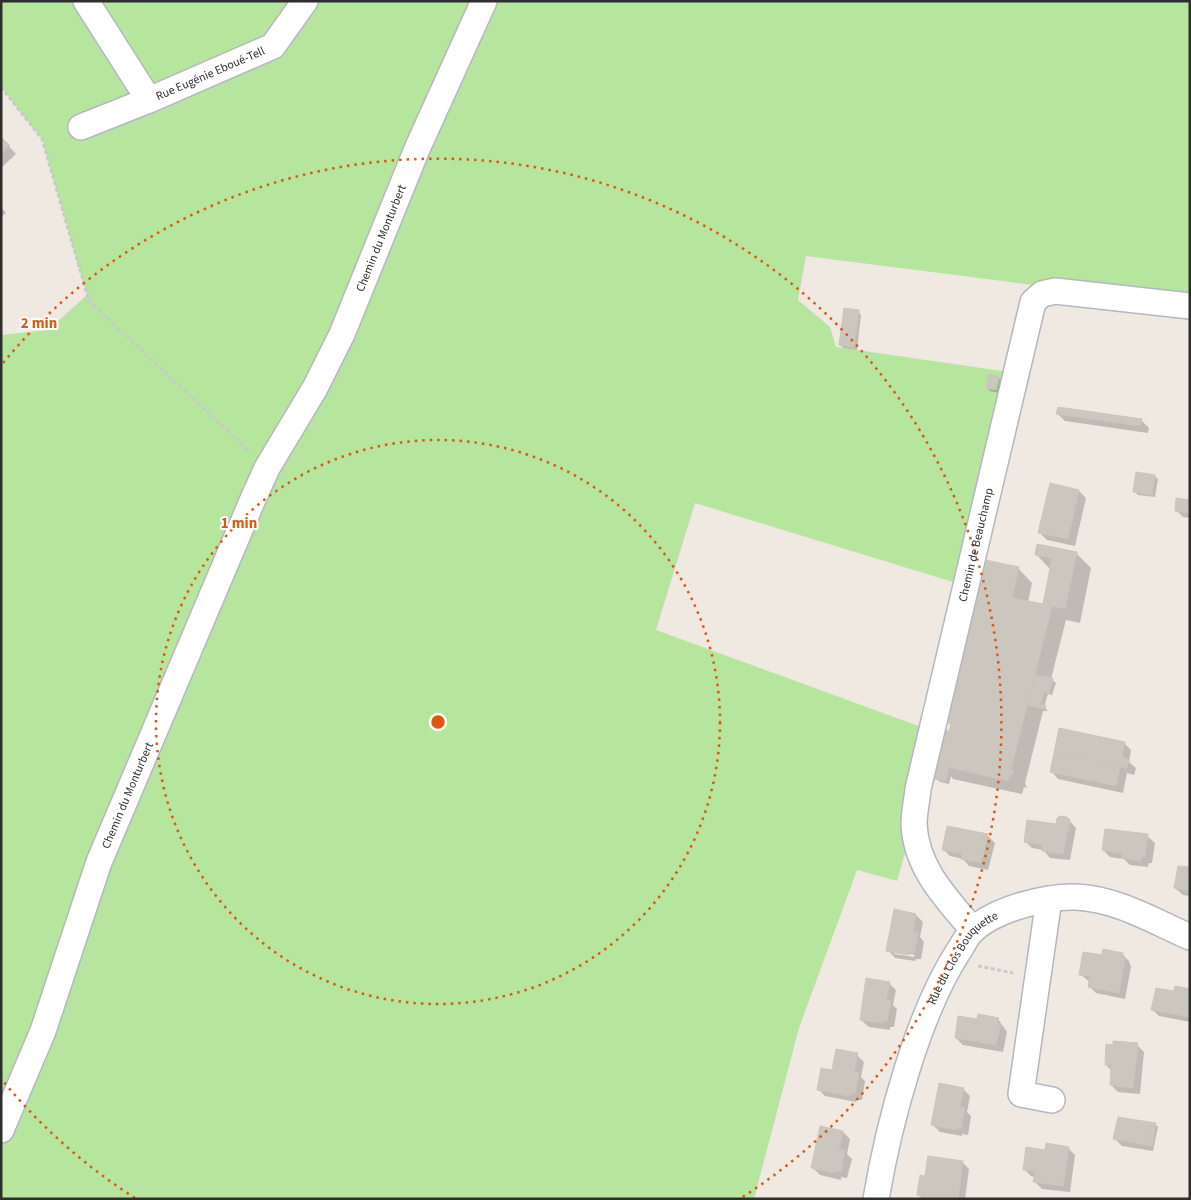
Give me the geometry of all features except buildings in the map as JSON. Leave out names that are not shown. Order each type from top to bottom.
[{"type":"street","name":"Rue Eugénie Eboué-Tell","points":[[86,1],[149,100],[273,46],[305,1]]},
{"type":"street","name":"Chemin du Monturbert","points":[[1,1130],[43,1031],[98,862],[267,468],[315,388],[342,334],[417,149],[484,1]]},
{"type":"street","points":[[81,127],[149,100]]},
{"type":"street","name":"Chemin de Beauchamp","points":[[973,930],[935,886],[921,861],[914,822],[918,789],[1033,302],[1042,294],[1055,291],[1190,306]]},
{"type":"street","name":"Rue du Clos Bouquette","points":[[876,1199],[891,1130],[908,1067],[943,976],[973,930],[1011,908],[1033,901],[1076,897],[1130,908],[1190,937]]},
{"type":"street","points":[[1049,900],[1021,1094],[1052,1100]]},
{"type":"path","points":[[1,87],[42,139],[89,301],[267,468]]},
{"type":"path","points":[[953,960],[1038,978]]},
{"type":"green space","points":[[1,1],[1190,1],[1190,305],[806,256],[798,300],[830,327],[836,347],[1016,373],[966,586],[695,503],[656,630],[932,731],[914,822],[897,881],[857,870],[799,1028],[754,1199],[1,1199],[1,335],[48,330],[87,295],[42,139],[1,87]]}]
